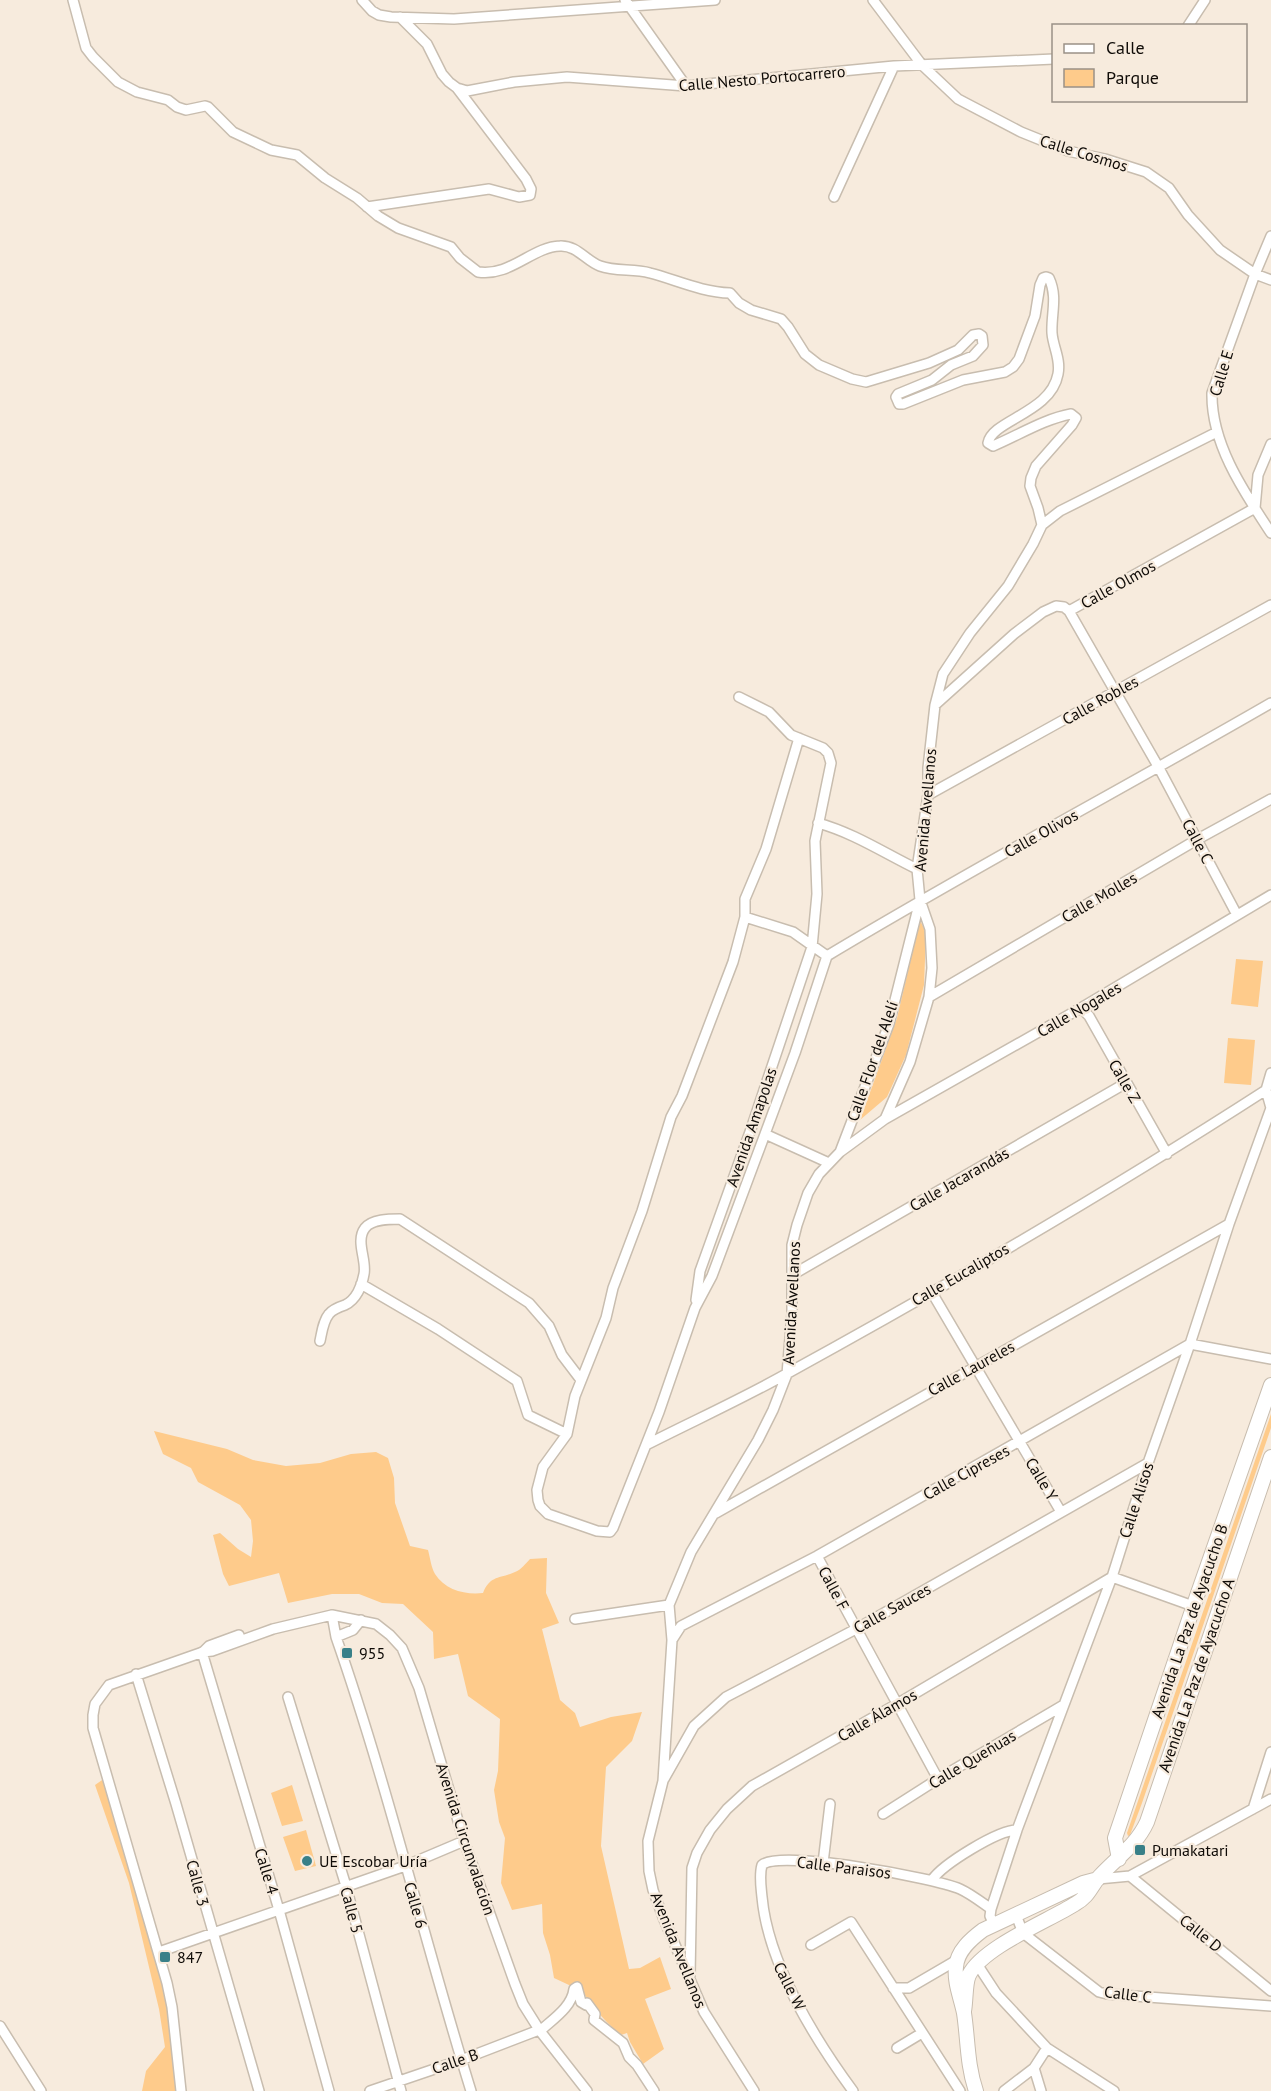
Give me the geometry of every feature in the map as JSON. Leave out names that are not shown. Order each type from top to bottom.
[{"type":"main road","name":"Avenida La Paz de Ayacucho B","points":[[1119,1859],[1115,1838],[1271,1385]]},
{"type":"main road","name":"Avenida La Paz de Ayacucho A","points":[[977,1964],[1023,1933],[1077,1903],[1091,1892],[1098,1879],[1140,1836],[1147,1822],[1271,1457]]},
{"type":"main road","points":[[976,2091],[969,2061],[964,2011],[956,1975],[957,1960],[964,1947],[975,1936],[994,1925],[1083,1883],[1098,1879]]},
{"type":"main road","points":[[964,2011],[967,1996],[966,1983],[977,1964]]},
{"type":"street","points":[[73,0],[86,48],[118,82],[137,92],[168,100],[186,110],[208,107],[233,132],[271,150],[297,155],[325,178],[398,228],[451,247],[478,273],[486,274],[509,268],[547,249],[569,246],[602,267],[648,272],[713,293],[730,293],[739,303],[751,310],[781,319],[805,354],[819,365],[852,379],[866,381],[929,363],[958,350],[973,336],[980,334],[982,336],[983,345],[973,356],[951,365],[932,380],[898,394],[897,401],[903,404],[963,380],[1005,372],[1013,367],[1019,359],[1035,316],[1041,282],[1044,278],[1049,278],[1054,305],[1053,341],[1059,359],[1059,372],[1055,386],[1042,402],[1021,414],[988,439],[988,443],[993,446],[1040,424],[1065,415],[1075,415],[1076,418],[1072,425],[1036,466],[1031,478],[1030,486],[1042,525],[1060,511],[1217,432]]},
{"type":"street","points":[[362,0],[379,15],[454,20],[628,4],[715,0]]},
{"type":"street","name":"Calle Cosmos","points":[[873,0],[922,65],[958,99],[1021,132],[1068,151],[1105,159],[1146,172],[1169,188],[1188,215],[1220,250],[1255,274],[1271,280]]},
{"type":"street","points":[[1189,24],[1205,0]]},
{"type":"street","points":[[628,4],[686,86]]},
{"type":"street","points":[[368,207],[489,189],[519,197],[530,195],[531,189],[526,179],[457,88],[442,74],[427,44],[400,17]]},
{"type":"street","name":"Calle Nesto Portocarrero","points":[[457,88],[467,91],[514,82],[567,77],[686,86],[894,66],[1052,58]]},
{"type":"street","points":[[834,197],[894,66]]},
{"type":"street","name":"Calle E","points":[[1271,236],[1212,393],[1212,411],[1225,452],[1271,533]]},
{"type":"street","points":[[1255,508],[1258,476],[1271,444]]},
{"type":"street","name":"Calle Olmos","points":[[935,705],[1014,634],[1043,612],[1056,606],[1064,607],[1069,611],[1255,508]]},
{"type":"street","name":"Avenida Avellanos","points":[[754,2091],[704,2012],[656,1899],[649,1871],[648,1841],[663,1781],[669,1650],[672,1640],[669,1605],[691,1552],[758,1440],[787,1374],[792,1314],[792,1245],[808,1193],[819,1174],[840,1152],[885,1119],[910,1062],[929,997],[932,968],[930,929],[920,900],[917,869],[928,795],[928,768],[935,705],[943,674],[970,633],[1008,586],[1042,525]]},
{"type":"street","name":"Calle Robles","points":[[928,795],[1271,604]]},
{"type":"street","name":"Calle C","points":[[1069,611],[1198,839],[1237,915]]},
{"type":"street","points":[[361,1284],[438,1329],[518,1381],[528,1414],[567,1434],[575,1396],[606,1318],[613,1288],[642,1211],[671,1117],[682,1096],[733,962],[745,917],[745,899],[765,849],[799,738],[790,735],[763,708],[739,697]]},
{"type":"street","name":"Calle Olivos","points":[[827,956],[920,900],[1158,768],[1271,702]]},
{"type":"street","name":"Avenida Amapolas","points":[[695,1308],[700,1271],[751,1130],[812,947],[817,894],[815,841],[831,758],[823,748],[799,738]]},
{"type":"street","name":"Calle Molles","points":[[929,997],[1198,839],[1271,799]]},
{"type":"street","points":[[818,824],[837,829],[917,869]]},
{"type":"street","name":"Calle Nogales","points":[[885,1119],[1081,1008],[1271,895]]},
{"type":"street","name":"Calle Flor del Alelí","points":[[840,1152],[889,1024],[920,900]]},
{"type":"street","points":[[745,917],[798,934],[812,947],[827,956]]},
{"type":"street","name":"Avenida Amapolas","points":[[567,1434],[543,1467],[537,1490],[540,1506],[554,1517],[597,1531],[610,1532],[646,1445],[695,1308],[712,1276],[795,1053],[827,956]]},
{"type":"street","name":"Calle Z","points":[[1081,1008],[1089,1017],[1167,1154]]},
{"type":"street","name":"Calle Alisos","points":[[994,1925],[990,1916],[991,1909],[1017,1830],[1112,1577],[1228,1224],[1270,1108],[1266,1090],[1271,1072]]},
{"type":"street","name":"Calle Jacarandás","points":[[792,1275],[1126,1083]]},
{"type":"street","name":"Calle Eucaliptos","points":[[646,1445],[787,1374],[931,1292],[1167,1154],[1266,1090]]},
{"type":"street","points":[[765,1134],[829,1163]]},
{"type":"street","points":[[320,1341],[327,1317],[335,1309],[353,1299],[361,1284],[364,1274],[361,1238],[364,1229],[371,1223],[388,1219],[406,1222],[529,1303],[549,1326],[562,1355],[581,1380]]},
{"type":"street","name":"Calle Laureles","points":[[715,1513],[1228,1224]]},
{"type":"street","name":"Calle Y","points":[[931,1292],[1061,1512]]},
{"type":"street","points":[[1190,1344],[1271,1359]]},
{"type":"street","name":"Calle Cipreses","points":[[672,1640],[681,1626],[817,1556],[1190,1344]]},
{"type":"street","name":"Calle Sauces","points":[[663,1781],[694,1726],[726,1697],[856,1629],[1148,1463]]},
{"type":"street","name":"Calle F","points":[[817,1556],[938,1779]]},
{"type":"street","points":[[1112,1577],[1193,1606]]},
{"type":"street","name":"Calle Álamos","points":[[690,1981],[692,1868],[697,1853],[710,1830],[727,1809],[752,1786],[897,1704],[1112,1577]]},
{"type":"street","points":[[575,1618],[669,1605]]},
{"type":"street","points":[[181,2091],[172,2007],[159,1952],[93,1728],[95,1704],[109,1685],[136,1674],[284,1626],[330,1616]]},
{"type":"street","name":"Avenida Circunvalación","points":[[330,1616],[376,1624],[402,1648],[423,1698],[464,1840],[523,2004],[539,2030],[587,2091]]},
{"type":"street","name":"Calle 6","points":[[330,1616],[386,1794],[471,2091]]},
{"type":"street","points":[[336,1637],[353,1630],[361,1620]]},
{"type":"street","name":"Calle 4","points":[[202,1652],[279,1910],[329,2091]]},
{"type":"street","name":"Calle 3","points":[[136,1674],[259,2091]]},
{"type":"street","name":"Calle 5","points":[[288,1697],[346,1886],[401,2091]]},
{"type":"street","name":"Calle Queñuas","points":[[883,1814],[1062,1706]]},
{"type":"street","points":[[1253,1809],[1271,1752]]},
{"type":"street","points":[[1098,1879],[1130,1876],[1271,1799]]},
{"type":"street","points":[[822,1863],[830,1803]]},
{"type":"street","points":[[932,1880],[941,1869],[989,1840],[1006,1831],[1017,1830]]},
{"type":"street","points":[[159,1952],[405,1866],[464,1840]]},
{"type":"street","name":"Calle Paraisos","points":[[761,1869],[765,1862],[770,1860],[822,1863],[932,1880],[961,1889],[991,1909]]},
{"type":"street","name":"Calle W","points":[[761,1869],[764,1917],[778,1964],[810,2025],[853,2091]]},
{"type":"street","name":"Calle D","points":[[1130,1876],[1271,1991]]},
{"type":"street","points":[[1016,1915],[1023,1933]]},
{"type":"street","points":[[811,1945],[850,1922],[960,2091]]},
{"type":"street","name":"Calle C","points":[[1023,1933],[1099,1992],[1271,2006]]},
{"type":"street","points":[[892,1988],[909,1989],[957,1960]]},
{"type":"street","points":[[977,1964],[996,1993],[1047,2048],[1114,2091]]},
{"type":"street","points":[[539,2030],[567,2006],[577,1987],[581,2002],[586,2005],[587,2002],[595,2013],[594,2020],[623,2043],[629,2057],[654,2091]]},
{"type":"street","points":[[0,2026],[41,2091]]},
{"type":"street","name":"Calle B","points":[[370,2091],[539,2030]]},
{"type":"street","points":[[897,2048],[922,2033]]},
{"type":"street","points":[[1004,2091],[1034,2068],[1047,2048]]},
{"type":"street","points":[[1034,2068],[1041,2091]]},
{"type":"green space","points":[[920,920],[926,933],[924,985],[906,1055],[887,1097],[860,1120],[897,1018]]},
{"type":"green space","points":[[1236,959],[1263,961],[1258,1007],[1231,1004]]},
{"type":"green space","points":[[1228,1038],[1255,1040],[1251,1085],[1224,1083]]},
{"type":"green space","points":[[1271,1414],[1271,1428],[1142,1803],[1128,1836],[1127,1833]]},
{"type":"green space","points":[[154,1431],[227,1449],[253,1460],[286,1466],[320,1463],[351,1454],[376,1452],[388,1458],[394,1478],[395,1503],[410,1546],[428,1550],[435,1574],[444,1584],[456,1590],[483,1593],[492,1580],[517,1571],[530,1559],[547,1558],[546,1593],[559,1623],[542,1629],[560,1700],[575,1713],[580,1727],[611,1717],[642,1712],[632,1741],[606,1767],[601,1846],[629,1969],[640,1968],[660,1957],[671,1989],[645,1999],[664,2049],[643,2064],[627,2033],[621,2035],[608,2023],[577,1985],[569,1985],[554,1978],[543,1933],[542,1904],[512,1910],[501,1883],[505,1838],[499,1822],[494,1790],[498,1771],[500,1719],[468,1696],[458,1654],[434,1659],[433,1632],[403,1604],[382,1603],[359,1594],[332,1594],[288,1603],[279,1573],[229,1586],[223,1574],[213,1535],[220,1533],[251,1557],[253,1541],[251,1520],[240,1505],[198,1482],[191,1468],[163,1454]]},
{"type":"green space","points":[[105,1778],[168,2001],[177,2091],[142,2091],[146,2071],[165,2047],[159,2009],[129,1883],[95,1785]]},
{"type":"green space","points":[[292,1785],[303,1821],[282,1826],[271,1793]]},
{"type":"green space","points":[[306,1830],[316,1866],[295,1871],[283,1837]]},
{"type":"place","name":"955","points":[[347,1653]]},
{"type":"place","name":"Pumakatari","points":[[1140,1850]]},
{"type":"place","name":"UE Escobar Uría","points":[[307,1861]]},
{"type":"place","name":"847","points":[[165,1957]]}]
